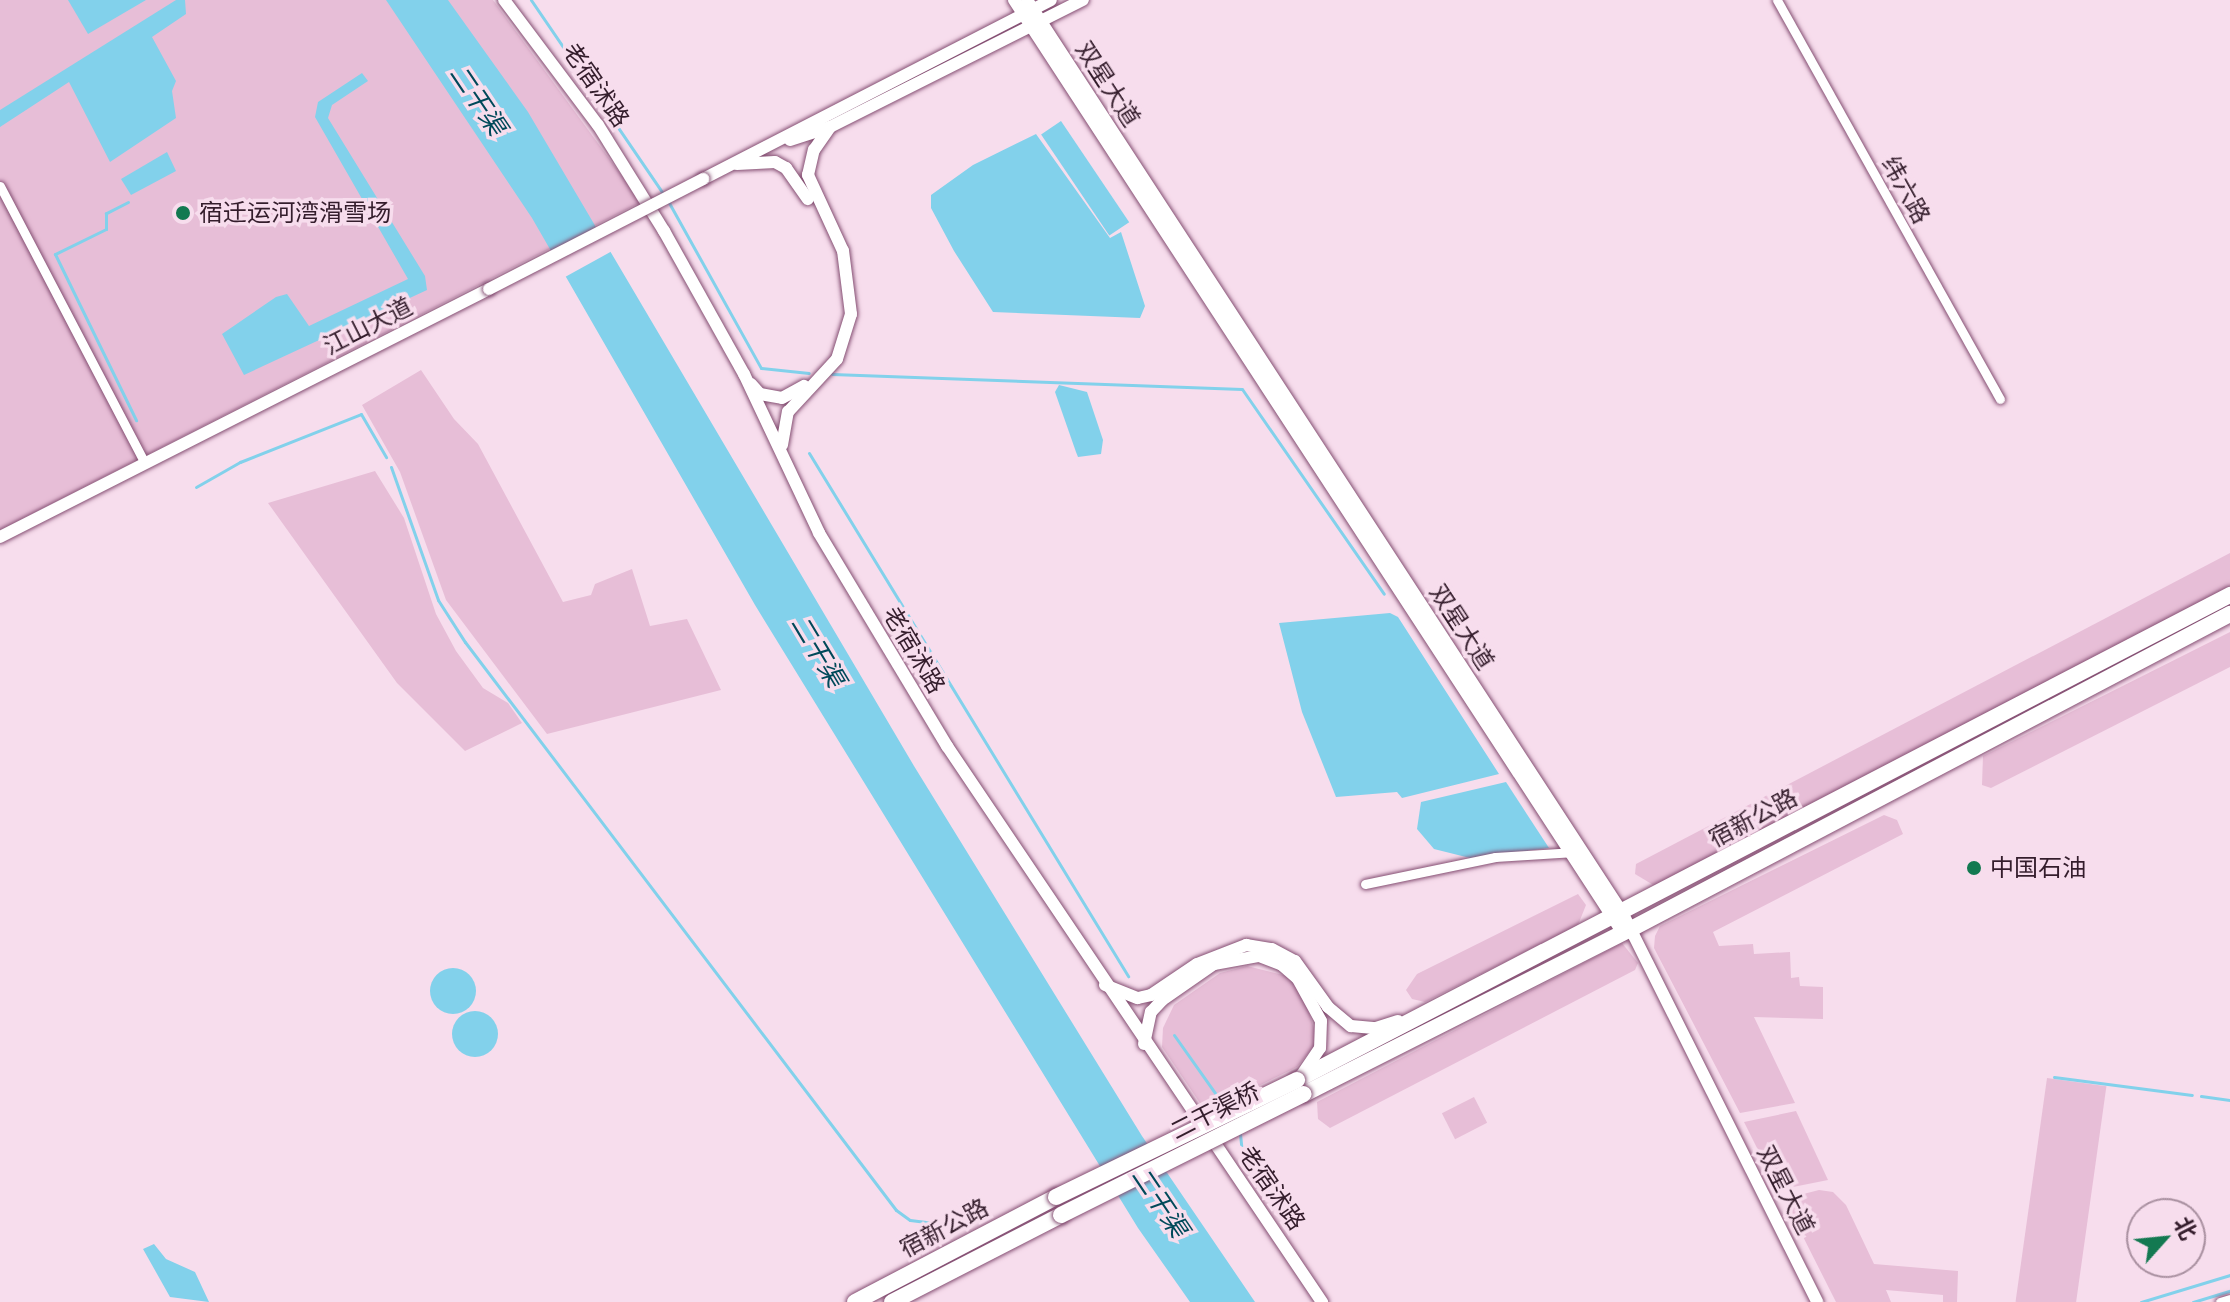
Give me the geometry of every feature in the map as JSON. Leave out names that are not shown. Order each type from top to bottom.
[{"type":"highway","name":"宿新公路","points":[[1300,1084],[1428,1012],[1623,923],[2230,595]]},
{"type":"highway","name":"宿新公路","points":[[1300,1084],[2230,614]]},
{"type":"highway","name":"二干渠桥","points":[[1056,1197],[1300,1084]]},
{"type":"highway","name":"二干渠桥","points":[[1061,1215],[1300,1084]]},
{"type":"highway","name":"宿新公路","points":[[855,1302],[1056,1197]]},
{"type":"highway","name":"宿新公路","points":[[892,1302],[1061,1215]]},
{"type":"main road","name":"老宿沭路","points":[[504,0],[598,125],[744,374],[791,475],[843,575],[947,746],[1144,1044],[1322,1302]]},
{"type":"main road","name":"双星大道","points":[[1014,0],[1030,14],[1623,923],[1817,1302]]},
{"type":"main road","name":"江山大道","points":[[755,151],[830,127],[1051,0]]},
{"type":"main road","name":"江山大道","points":[[0,537],[1030,14],[1083,0]]},
{"type":"main road","points":[[791,475],[782,425],[837,359],[851,314],[843,251],[808,175],[814,150],[830,127]]},
{"type":"main road","points":[[730,164],[764,161],[786,168],[837,257],[843,292],[839,333],[826,362],[795,394],[780,415],[774,435]]},
{"type":"main road","points":[[744,374],[760,394],[782,398],[795,394]]},
{"type":"main road","points":[[1104,984],[1138,998],[1151,995],[1197,964],[1246,945],[1272,949],[1295,961],[1328,1007],[1351,1026],[1376,1028],[1428,1012]]},
{"type":"main road","points":[[1144,1044],[1151,1012],[1162,1000],[1214,964],[1259,956],[1282,965],[1298,979],[1321,1021],[1320,1048],[1300,1084]]},
{"type":"street","name":"纬六路","points":[[1777,0],[2000,399]]},
{"type":"street","points":[[0,186],[145,463]]},
{"type":"street","points":[[1365,884],[1495,857],[1578,852]]},
{"type":"street","points":[[2220,1302],[2230,1299]]},
{"type":"shaded area","points":[[0,0],[493,0],[641,202],[0,530]]},
{"type":"shaded area","points":[[421,370],[454,419],[478,444],[563,602],[591,595],[595,584],[632,569],[650,626],[687,619],[721,690],[547,734],[446,600],[400,472],[362,405]]},
{"type":"shaded area","points":[[375,471],[404,518],[436,614],[456,651],[483,688],[508,703],[522,723],[465,751],[397,683],[268,503]]},
{"type":"shaded area","points":[[2230,553],[2230,587],[1655,886],[1635,874],[1636,864]]},
{"type":"shaded area","points":[[2230,632],[2230,667],[1991,788],[1982,785],[1983,756]]},
{"type":"shaded area","points":[[1884,815],[1897,820],[1903,834],[1713,932],[1719,946],[1753,944],[1754,954],[1790,952],[1791,978],[1799,977],[1800,986],[1823,987],[1823,1019],[1754,1017],[1795,1103],[1740,1113],[1654,948],[1655,936],[1660,926]]},
{"type":"shaded area","points":[[1578,894],[1586,905],[1578,925],[1425,1002],[1412,999],[1406,990],[1417,974]]},
{"type":"shaded area","points":[[1622,943],[1638,963],[1635,970],[1330,1128],[1318,1119],[1317,1102]]},
{"type":"shaded area","points":[[1247,966],[1287,976],[1304,997],[1318,1041],[1297,1067],[1206,1112],[1162,1047],[1163,1028],[1174,1005],[1220,973]]},
{"type":"shaded area","points":[[2047,1078],[2106,1086],[2076,1302],[2016,1302]]},
{"type":"shaded area","points":[[1474,1097],[1487,1123],[1455,1139],[1442,1113]]},
{"type":"shaded area","points":[[1796,1111],[1828,1180],[1778,1190],[1744,1122]]},
{"type":"shaded area","points":[[1819,1190],[1833,1192],[1846,1205],[1874,1264],[1958,1271],[1957,1302],[1943,1302],[1943,1295],[1886,1290],[1891,1302],[1836,1302],[1784,1199]]},
{"type":"water","points":[[68,0],[146,0],[88,34]]},
{"type":"water","points":[[176,0],[185,0],[186,14],[152,37],[176,81],[172,91],[176,118],[110,162],[69,82],[0,127],[0,110]]},
{"type":"water","name":"二干渠","points":[[386,0],[448,0],[528,112],[914,766],[1142,1136],[1255,1302],[1190,1302],[1138,1228],[755,605],[532,218]]},
{"type":"water","points":[[362,73],[368,81],[332,105],[328,118],[425,276],[427,290],[244,375],[222,334],[276,297],[287,294],[309,326],[408,279],[315,117],[318,102]]},
{"type":"water","points":[[1061,121],[1129,222],[1109,236],[1041,134]]},
{"type":"water","points":[[1036,134],[1110,238],[1121,232],[1145,306],[1140,318],[993,312],[954,251],[931,208],[931,195],[973,165]]},
{"type":"water","points":[[167,152],[176,171],[131,195],[121,179]]},
{"type":"water","points":[[1059,385],[1087,392],[1103,440],[1101,454],[1078,457],[1055,392]]},
{"type":"water","points":[[1390,613],[1398,617],[1499,774],[1402,798],[1397,792],[1336,797],[1302,712],[1279,623]]},
{"type":"water","points":[[1506,782],[1549,848],[1470,858],[1434,849],[1417,829],[1421,802]]},
{"type":"water","points":[[453,968],[469,975],[476,991],[469,1007],[453,1014],[437,1007],[430,991],[437,975]]},
{"type":"water","points":[[475,1011],[491,1018],[498,1034],[491,1050],[475,1057],[459,1050],[452,1034],[459,1018]]},
{"type":"water","points":[[154,1244],[166,1259],[195,1272],[209,1302],[170,1297],[143,1249]]},
{"type":"pier","points":[[600,228],[613,251],[562,279],[549,256]]},
{"type":"waterway","points":[[531,0],[664,195]]},
{"type":"waterway","points":[[668,201],[761,368],[809,373]]},
{"type":"waterway","points":[[128,202],[106,213],[106,229],[55,254],[136,420]]},
{"type":"waterway","points":[[832,374],[1242,389],[1384,594]]},
{"type":"waterway","points":[[196,487],[240,462],[361,414],[386,457]]},
{"type":"waterway","points":[[809,453],[1128,976]]},
{"type":"waterway","points":[[391,467],[438,600],[465,642],[896,1210],[910,1220],[944,1224]]},
{"type":"waterway","points":[[1174,1035],[1225,1107]]},
{"type":"waterway","points":[[2054,1077],[2192,1095]]},
{"type":"waterway","points":[[2201,1096],[2230,1100]]},
{"type":"waterway","points":[[1240,1134],[1242,1154],[1275,1201]]},
{"type":"waterway","points":[[2141,1302],[2230,1275]]},
{"type":"waterway","points":[[2193,1302],[2230,1291]]},
{"type":"place","name":"宿迁运河湾滑雪场","points":[[183,213]]},
{"type":"place","name":"中国石油","points":[[1974,868]]}]
